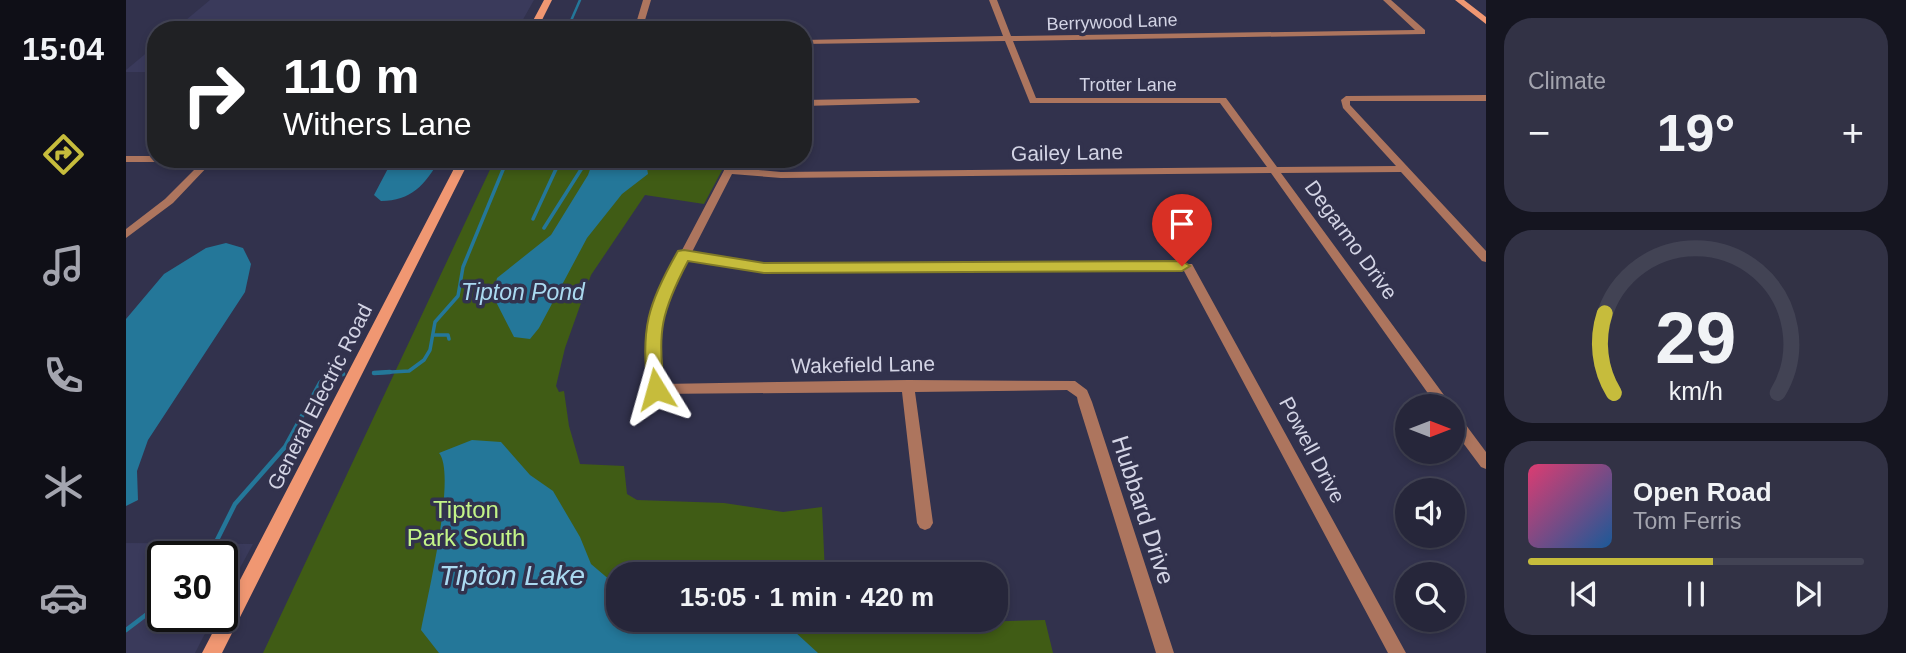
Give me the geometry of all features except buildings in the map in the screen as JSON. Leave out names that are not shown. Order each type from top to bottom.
[{"type":"main road","points":[[537,21],[548,0]]},
{"type":"main road","points":[[1459,0],[1486,21]]},
{"type":"main road","name":"General Electric Road","points":[[212,653],[460,168]]},
{"type":"street","points":[[641,21],[648,0]]},
{"type":"street","points":[[993,0],[1009,41]]},
{"type":"street","name":"Berrywood Lane","points":[[812,42],[1009,41],[1092,36],[1422,32],[1387,0]]},
{"type":"street","name":"Trotter Lane","points":[[1009,41],[1033,101],[1223,100]]},
{"type":"street","points":[[1486,98],[1345,100],[1346,106],[1486,258]]},
{"type":"street","name":"Degarmo Drive","points":[[1223,100],[1436,394]]},
{"type":"street","points":[[812,103],[916,101]]},
{"type":"street","points":[[126,159],[147,159]]},
{"type":"street","points":[[126,234],[169,201],[201,168]]},
{"type":"street","points":[[684,255],[730,168]]},
{"type":"street","name":"Gailey Lane","points":[[751,168],[794,175],[1404,169]]},
{"type":"street","name":"Powell Drive","points":[[684,255],[764,268],[1188,267],[1397,653]]},
{"type":"street","name":"Wakefield Lane","points":[[684,255],[664,291],[652,329],[651,351],[656,389],[1070,385]]},
{"type":"street","points":[[908,385],[925,523]]},
{"type":"street","name":"Hubbard Drive","points":[[1070,385],[1082,394],[1085,402],[1165,653]]},
{"type":"street","points":[[1465,434],[1486,463]]},
{"type":"shaded area","points":[[210,0],[534,0],[522,21],[185,21]]},
{"type":"shaded area","points":[[147,52],[147,72],[126,70]]},
{"type":"shaded area","points":[[126,543],[147,543],[147,632],[206,632],[195,653],[126,653]]},
{"type":"shaded area","points":[[238,544],[253,544],[238,572]]},
{"type":"green space","name":"Tipton Park South","points":[[491,168],[723,168],[704,204],[645,195],[591,275],[565,348],[556,386],[559,392],[564,391],[569,426],[580,464],[624,466],[627,494],[637,500],[724,503],[783,512],[822,507],[824,562],[606,562],[606,632],[1008,632],[1008,621],[1045,620],[1053,653],[263,653]]},
{"type":"water","points":[[388,168],[434,168],[423,184],[409,195],[381,201],[374,195]]},
{"type":"water","name":"Tipton Pond","points":[[591,168],[647,168],[648,174],[622,194],[587,238],[539,328],[530,339],[514,337],[493,296],[497,278],[551,235]]},
{"type":"water","points":[[226,243],[243,248],[251,264],[245,292],[148,440],[137,471],[138,500],[126,506],[126,319],[164,274],[206,248]]},
{"type":"water","name":"Tipton Lake","points":[[472,440],[501,442],[530,475],[553,491],[580,537],[591,564],[606,577],[606,632],[795,632],[818,653],[439,653],[421,630],[443,510],[444,465],[439,453]]},
{"type":"waterway","points":[[571,21],[580,0]]},
{"type":"waterway","points":[[390,372],[374,373],[409,371],[424,360],[430,350],[435,322],[458,296],[463,267],[504,168]]},
{"type":"waterway","points":[[533,219],[558,168]]},
{"type":"waterway","points":[[544,228],[582,168]]},
{"type":"waterway","points":[[434,335],[448,335],[449,339]]},
{"type":"waterway","points":[[216,541],[235,504],[285,447],[320,383],[327,377],[343,374]]},
{"type":"waterway","points":[[126,630],[147,614]]},
{"type":"route","points":[[656,389],[652,371],[652,329],[664,291],[684,255],[764,268],[1182,266]]}]
